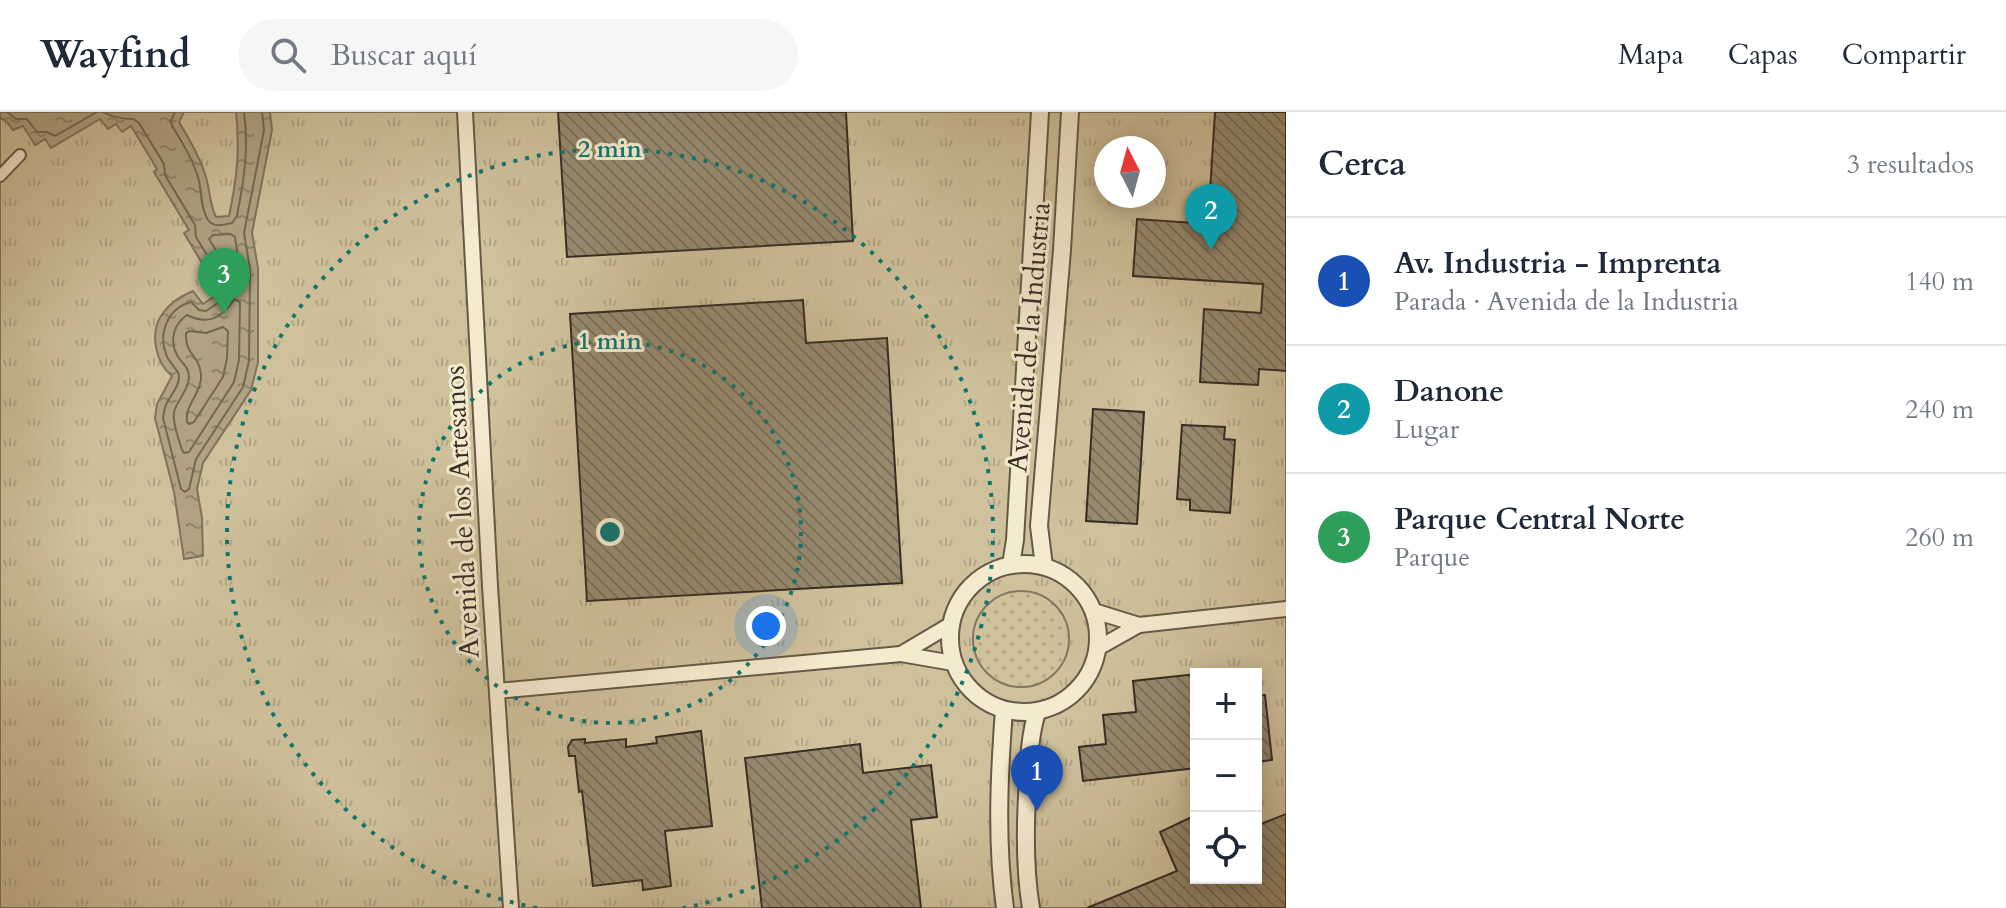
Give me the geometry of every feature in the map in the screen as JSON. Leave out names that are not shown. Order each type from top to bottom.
[{"type":"street","name":"Avenida de los Artesanos","points":[[465,112],[511,908]]},
{"type":"street","name":"Avenida de la Industria","points":[[1011,565],[1040,112]]},
{"type":"street","name":"Avenida de la Industria","points":[[1044,566],[1039,526],[1070,112]]},
{"type":"street","points":[[0,176],[20,155]]},
{"type":"street","points":[[1011,565],[1044,566],[1065,576],[1082,592],[1094,611],[1098,648],[1091,671],[1078,690],[1059,704],[1037,712],[1004,710],[982,701],[964,684],[953,663],[949,644],[950,625],[957,603],[971,585],[989,572],[1011,565]]},
{"type":"street","points":[[1098,648],[1139,625],[1286,609]]},
{"type":"street","points":[[1094,611],[1139,625]]},
{"type":"street","points":[[901,654],[950,625]]},
{"type":"street","points":[[497,691],[901,654],[953,663]]},
{"type":"street","points":[[1004,710],[999,819],[1005,908]]},
{"type":"street","points":[[1031,908],[1027,880],[1026,812],[1031,732],[1037,712]]},
{"type":"green space","points":[[0,112],[1286,112],[1286,908],[0,908]]},
{"type":"green space","points":[[1021,591],[1039,595],[1055,605],[1065,621],[1069,639],[1065,657],[1055,673],[1039,683],[1021,687],[1003,683],[987,673],[977,657],[973,639],[977,621],[987,605],[1003,595]]},
{"type":"water","points":[[0,112],[184,112],[179,122],[203,167],[216,217],[229,216],[232,202],[238,152],[236,112],[270,112],[272,130],[252,233],[258,268],[258,362],[251,390],[203,463],[197,489],[203,556],[184,559],[174,492],[155,418],[157,404],[172,376],[158,355],[155,337],[159,320],[176,300],[193,291],[203,304],[216,295],[204,277],[208,273],[184,233],[189,230],[131,126],[122,132],[116,124],[108,129],[100,119],[51,148],[45,139],[35,145],[23,126],[13,130],[0,118]]},
{"type":"building","points":[[558,112],[846,112],[853,241],[567,257]]},
{"type":"building","points":[[1215,112],[1286,112],[1286,371],[1259,369],[1258,385],[1200,382],[1204,309],[1261,313],[1263,284],[1133,276],[1137,219],[1208,224]]},
{"type":"building","points":[[803,300],[806,343],[887,338],[902,583],[587,601],[570,314]]},
{"type":"building","points":[[1093,409],[1144,412],[1137,524],[1086,521]]},
{"type":"building","points":[[1182,425],[1225,427],[1224,439],[1235,440],[1230,513],[1190,510],[1190,500],[1177,499]]},
{"type":"building","points":[[1190,675],[1190,769],[1083,781],[1079,747],[1106,744],[1103,715],[1136,712],[1133,681]]},
{"type":"building","points":[[1262,695],[1265,695],[1272,760],[1262,761],[1262,740]]},
{"type":"building","points":[[701,731],[712,826],[665,831],[671,886],[643,890],[642,880],[593,886],[582,791],[579,792],[575,756],[569,756],[568,747],[572,740],[585,739],[585,743],[626,739],[626,747],[657,743],[656,737]]},
{"type":"building","points":[[860,744],[863,773],[931,765],[937,817],[911,820],[921,908],[762,908],[745,758]]},
{"type":"building","points":[[1286,814],[1286,908],[1087,908],[1177,871],[1160,832],[1190,818],[1190,884],[1262,884],[1262,824]]},
{"type":"place","name":"Danone","points":[[1211,250]]},
{"type":"place","name":"Parque Central Norte","points":[[224,314]]},
{"type":"place","name":"Av. Industria - Imprenta","points":[[1037,811]]}]
